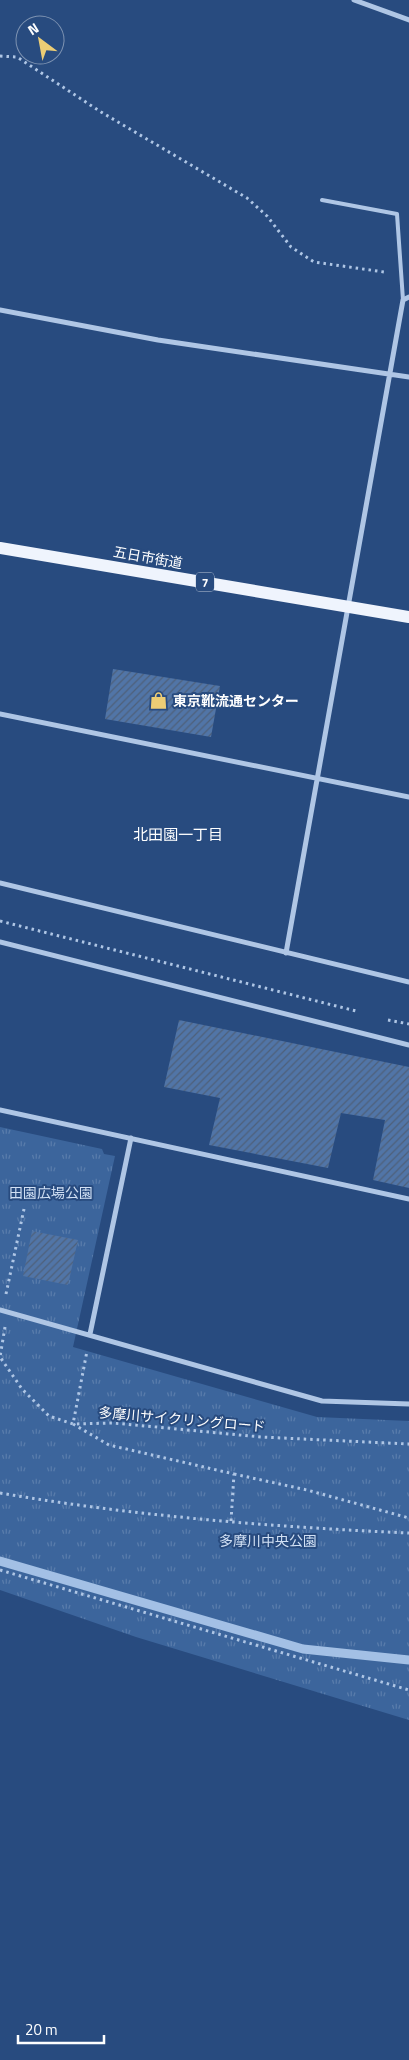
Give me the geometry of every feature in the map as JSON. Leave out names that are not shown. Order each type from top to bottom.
[{"type":"main road","name":"五日市街道","points":[[0,548],[409,617]]},
{"type":"street","points":[[354,0],[409,20]]},
{"type":"street","points":[[286,953],[403,300],[409,297]]},
{"type":"street","points":[[0,310],[158,340],[409,377]]},
{"type":"street","points":[[0,714],[409,797]]},
{"type":"street","points":[[0,883],[409,982]]},
{"type":"street","points":[[0,942],[409,1045]]},
{"type":"street","points":[[0,1110],[409,1199]]},
{"type":"street","points":[[90,1334],[131,1138]]},
{"type":"street","points":[[0,1310],[322,1401],[409,1404]]},
{"type":"lane","points":[[322,200],[397,214],[403,300]]},
{"type":"path","points":[[0,56],[17,57],[101,112],[247,198],[267,216],[291,248],[314,262],[384,272],[401,270]]},
{"type":"path","points":[[0,921],[359,1012]]},
{"type":"path","points":[[386,1019],[409,1024]]},
{"type":"path","points":[[24,1209],[6,1292],[7,1312],[0,1356],[22,1389],[48,1416],[73,1424],[90,1334]]},
{"type":"path","name":"多摩川サイクリングロード","points":[[73,1424],[114,1423],[261,1437],[409,1444]]},
{"type":"path","name":"多摩川サイクリングロード","points":[[73,1424],[109,1445],[307,1490],[409,1518]]},
{"type":"path","points":[[231,1521],[234,1474]]},
{"type":"path","points":[[0,1493],[130,1511],[231,1521],[409,1533]]},
{"type":"path","points":[[0,1570],[409,1690]]},
{"type":"green space","name":"多摩川中央公園","points":[[0,1127],[102,1149],[104,1154],[115,1156],[73,1347],[317,1417],[409,1421],[409,1720],[136,1637],[0,1590]]},
{"type":"building","points":[[113,669],[220,686],[211,737],[105,719]]},
{"type":"building","points":[[179,1020],[409,1067],[409,1188],[373,1180],[385,1120],[341,1113],[328,1168],[209,1145],[220,1098],[164,1087]]},
{"type":"building","points":[[32,1231],[78,1240],[68,1285],[23,1276]]},
{"type":"waterway","points":[[0,1561],[303,1649],[409,1660]]},
{"type":"place","name":"東京靴流通センター","points":[[159,700]]},
{"type":"district","name":"北田園一丁目","points":[[178,834]]},
{"type":"park label","name":"田園広場公園","points":[[51,1192]]}]
